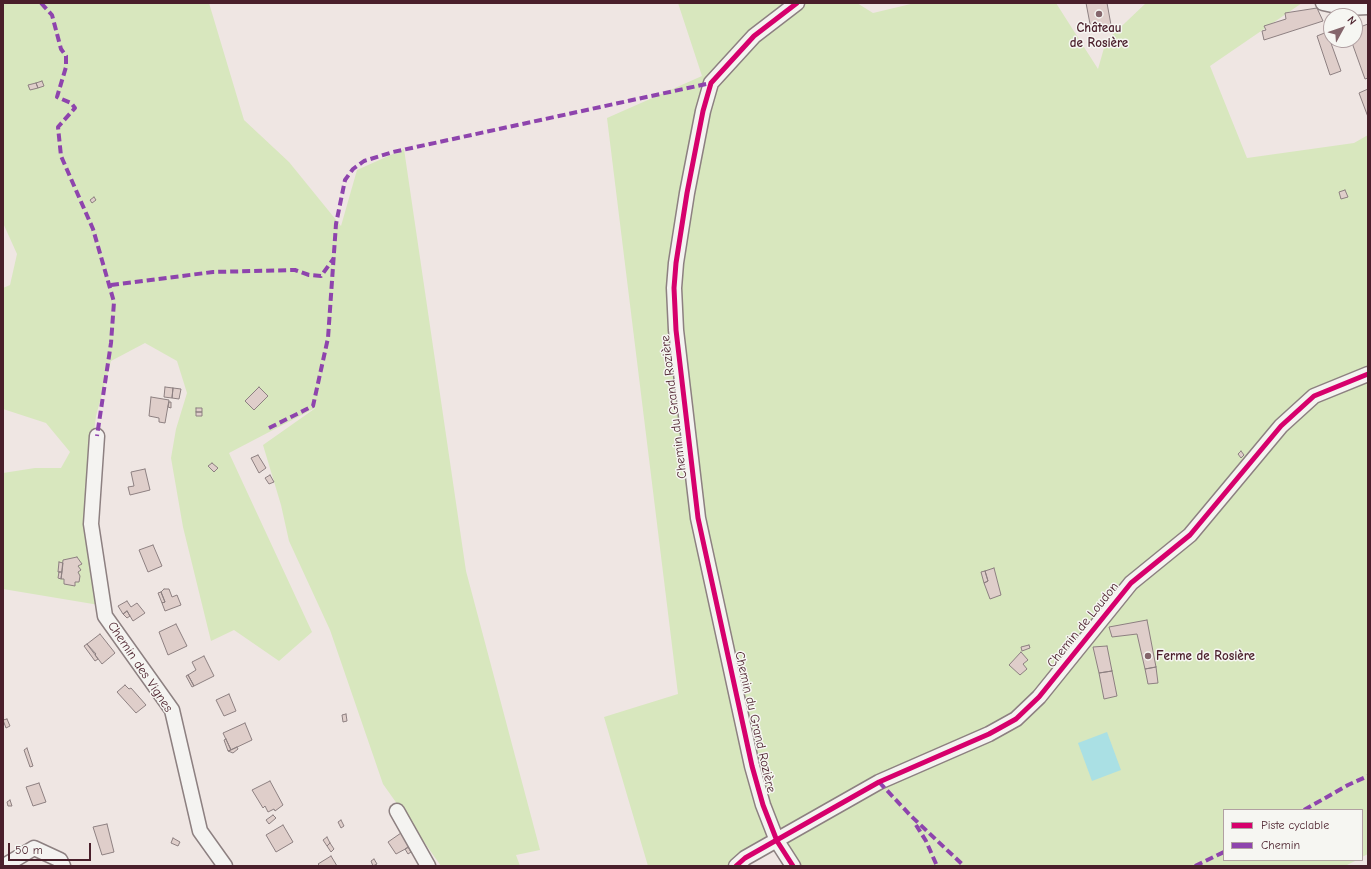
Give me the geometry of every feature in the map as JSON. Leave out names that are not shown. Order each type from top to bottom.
[{"type":"street","name":"Chemin du Grand Rozière","points":[[793,866],[777,841],[763,805],[752,766],[698,518],[676,330],[674,288],[676,263],[687,193],[703,111],[711,83],[754,36],[797,3]]},
{"type":"street","points":[[1323,3],[1346,8],[1368,6]]},
{"type":"street","name":"Chemin de Loudon","points":[[736,866],[745,858],[879,782],[989,734],[1016,719],[1039,697],[1132,583],[1190,535],[1281,426],[1314,396],[1368,374]]},
{"type":"street","name":"Chemin des Vignes","points":[[97,436],[91,524],[105,616],[172,710],[200,831],[225,866]]},
{"type":"street","points":[[397,812],[428,866]]},
{"type":"street","points":[[4,866],[34,848],[60,860],[63,866]]},
{"type":"green space","points":[[3,3],[209,3],[244,120],[289,162],[341,226],[357,170],[404,149],[466,571],[540,850],[516,855],[520,866],[441,866],[383,784],[330,630],[289,541],[281,505],[263,445],[317,407],[229,453],[312,632],[279,661],[234,630],[211,641],[183,527],[171,458],[176,429],[187,393],[177,361],[145,343],[111,361],[96,416],[85,504],[99,605],[3,589],[3,473],[35,468],[61,468],[70,452],[46,423],[3,409],[3,288],[10,285],[17,254],[3,223]]},
{"type":"green space","points":[[678,3],[857,3],[873,13],[915,3],[1056,3],[1098,69],[1106,41],[1146,3],[1302,3],[1210,66],[1247,158],[1354,143],[1368,135],[1368,854],[1363,856],[1363,809],[1223,809],[1223,861],[1355,861],[1345,866],[795,866],[785,851],[758,852],[741,866],[648,866],[604,717],[678,694],[607,118],[702,76]]},
{"type":"water","points":[[1107,732],[1121,770],[1092,781],[1078,743]]},
{"type":"building","name":"Château de Rosière","points":[[1086,3],[1107,3],[1111,25],[1091,29]]},
{"type":"building","points":[[1317,8],[1323,21],[1264,40],[1262,31],[1266,30],[1264,26],[1286,19],[1285,13]]},
{"type":"building","points":[[1368,24],[1368,78],[1365,79],[1354,48],[1363,48],[1363,26]]},
{"type":"building","points":[[1323,34],[1323,48],[1333,48],[1341,71],[1330,75],[1317,36]]},
{"type":"building","points":[[42,81],[44,86],[38,88],[36,83]]},
{"type":"building","points":[[36,83],[38,88],[30,90],[28,85]]},
{"type":"building","points":[[1368,89],[1368,117],[1359,93]]},
{"type":"building","points":[[1345,190],[1348,197],[1341,199],[1339,192]]},
{"type":"building","points":[[94,197],[96,200],[92,203],[90,200]]},
{"type":"building","points":[[165,387],[173,388],[172,398],[164,397]]},
{"type":"building","points":[[259,387],[268,396],[254,410],[245,401]]},
{"type":"building","points":[[173,388],[181,389],[179,399],[172,398]]},
{"type":"building","points":[[151,397],[169,400],[165,423],[159,422],[159,418],[149,416]]},
{"type":"building","points":[[169,402],[171,402],[171,408],[168,407]]},
{"type":"building","points":[[196,408],[202,408],[202,412],[196,412]]},
{"type":"building","points":[[196,412],[202,412],[202,416],[196,416]]},
{"type":"building","points":[[1241,451],[1244,455],[1241,458],[1238,454]]},
{"type":"building","points":[[258,455],[266,468],[259,473],[251,458]]},
{"type":"building","points":[[212,463],[218,468],[214,472],[208,466]]},
{"type":"building","points":[[145,469],[150,490],[130,495],[128,487],[134,486],[131,472]]},
{"type":"building","points":[[270,475],[274,482],[269,484],[265,478]]},
{"type":"building","points":[[153,545],[162,566],[148,572],[139,550]]},
{"type":"building","points":[[77,557],[82,564],[78,566],[81,570],[78,572],[80,576],[79,582],[75,582],[75,586],[64,584],[64,579],[61,579],[63,560]]},
{"type":"building","points":[[59,562],[63,563],[62,572],[58,572]]},
{"type":"building","points":[[994,568],[1001,595],[990,599],[984,583],[988,581],[985,571]]},
{"type":"building","points":[[985,571],[988,581],[984,583],[981,572]]},
{"type":"building","points":[[59,572],[62,572],[61,579],[58,578]]},
{"type":"building","points":[[164,589],[169,589],[172,597],[177,595],[181,605],[165,611],[162,603],[165,602],[161,592]]},
{"type":"building","points":[[161,592],[165,602],[162,603],[158,593]]},
{"type":"building","points":[[127,601],[131,607],[137,603],[145,613],[133,621],[127,611],[123,614],[118,606]]},
{"type":"building","points":[[127,611],[130,616],[127,618],[123,614]]},
{"type":"building","name":"Ferme de Rosière","points":[[1147,620],[1156,667],[1145,669],[1137,634],[1112,637],[1109,627]]},
{"type":"building","points":[[176,624],[187,646],[168,655],[159,632]]},
{"type":"building","points":[[100,634],[115,653],[102,664],[87,644]]},
{"type":"building","points":[[87,644],[96,654],[95,655],[98,659],[95,661],[84,646]]},
{"type":"building","points":[[1029,645],[1030,648],[1022,651],[1021,647]]},
{"type":"building","points":[[1107,646],[1112,671],[1099,673],[1093,647]]},
{"type":"building","points":[[1021,652],[1028,660],[1023,664],[1027,669],[1020,675],[1009,665]]},
{"type":"building","points":[[204,656],[214,676],[194,686],[188,675],[196,670],[192,662]]},
{"type":"building","name":"Ferme de Rosière","points":[[1156,667],[1158,683],[1148,684],[1145,669]]},
{"type":"building","points":[[1112,671],[1117,696],[1104,699],[1099,673]]},
{"type":"building","points":[[188,675],[194,686],[192,687],[186,676]]},
{"type":"building","points":[[125,685],[129,689],[131,688],[146,705],[136,713],[117,692]]},
{"type":"building","points":[[229,694],[236,711],[224,716],[216,700]]},
{"type":"building","points":[[346,714],[347,721],[343,722],[342,715]]},
{"type":"building","points":[[7,719],[10,726],[6,728],[3,720]]},
{"type":"building","points":[[245,723],[252,740],[231,750],[223,733]]},
{"type":"building","points":[[226,739],[231,750],[228,751],[224,740]]},
{"type":"building","points":[[237,747],[238,749],[233,753],[228,751]]},
{"type":"building","points":[[27,748],[33,766],[30,767],[24,750]]},
{"type":"building","points":[[270,781],[283,805],[275,811],[274,809],[268,812],[265,806],[263,808],[252,790]]},
{"type":"building","points":[[39,783],[46,802],[33,806],[26,787]]},
{"type":"building","points":[[10,800],[12,806],[8,806],[7,802]]},
{"type":"building","points":[[273,815],[276,818],[269,824],[266,820]]},
{"type":"building","points":[[341,820],[344,826],[341,828],[338,822]]},
{"type":"building","points":[[107,824],[114,852],[102,855],[93,827]]},
{"type":"building","points":[[283,825],[293,842],[276,852],[266,835]]},
{"type":"building","points":[[401,833],[409,847],[396,854],[388,842]]},
{"type":"building","points":[[327,837],[330,843],[327,846],[323,840]]},
{"type":"building","points":[[173,838],[180,842],[178,846],[171,843]]},
{"type":"building","points":[[330,843],[334,849],[331,852],[327,846]]},
{"type":"building","points":[[408,847],[411,852],[408,854],[405,849]]},
{"type":"building","points":[[331,856],[337,866],[320,866],[318,864]]},
{"type":"building","points":[[374,859],[377,864],[373,866],[371,861]]},
{"type":"marked path","points":[[41,3],[52,15],[61,49],[66,56],[66,67],[57,97],[71,103],[75,108],[58,127],[61,156],[93,229],[114,302],[111,343],[97,436]]},
{"type":"marked path","points":[[269,428],[313,406],[328,338],[336,224],[345,180],[353,169],[364,161],[393,152],[711,83]]},
{"type":"marked path","points":[[111,285],[213,272],[295,270],[309,275],[321,276],[334,258]]},
{"type":"marked path","points":[[1306,809],[1348,785],[1368,776]]},
{"type":"marked path","points":[[879,782],[911,816],[964,866]]},
{"type":"marked path","points":[[916,825],[926,841],[937,866]]},
{"type":"marked path","points":[[1195,866],[1223,852]]},
{"type":"cycle path","points":[[793,866],[777,841],[763,805],[752,766],[698,518],[676,330],[674,288],[676,263],[687,193],[703,111],[711,83],[754,36],[797,3]]},
{"type":"cycle path","points":[[736,866],[745,858],[879,782],[989,734],[1016,719],[1039,697],[1131,583],[1190,535],[1281,426],[1314,396],[1368,374]]},
{"type":"place","name":"Château de Rosière","points":[[1099,14]]},
{"type":"place","name":"Ferme de Rosière","points":[[1148,656]]}]
